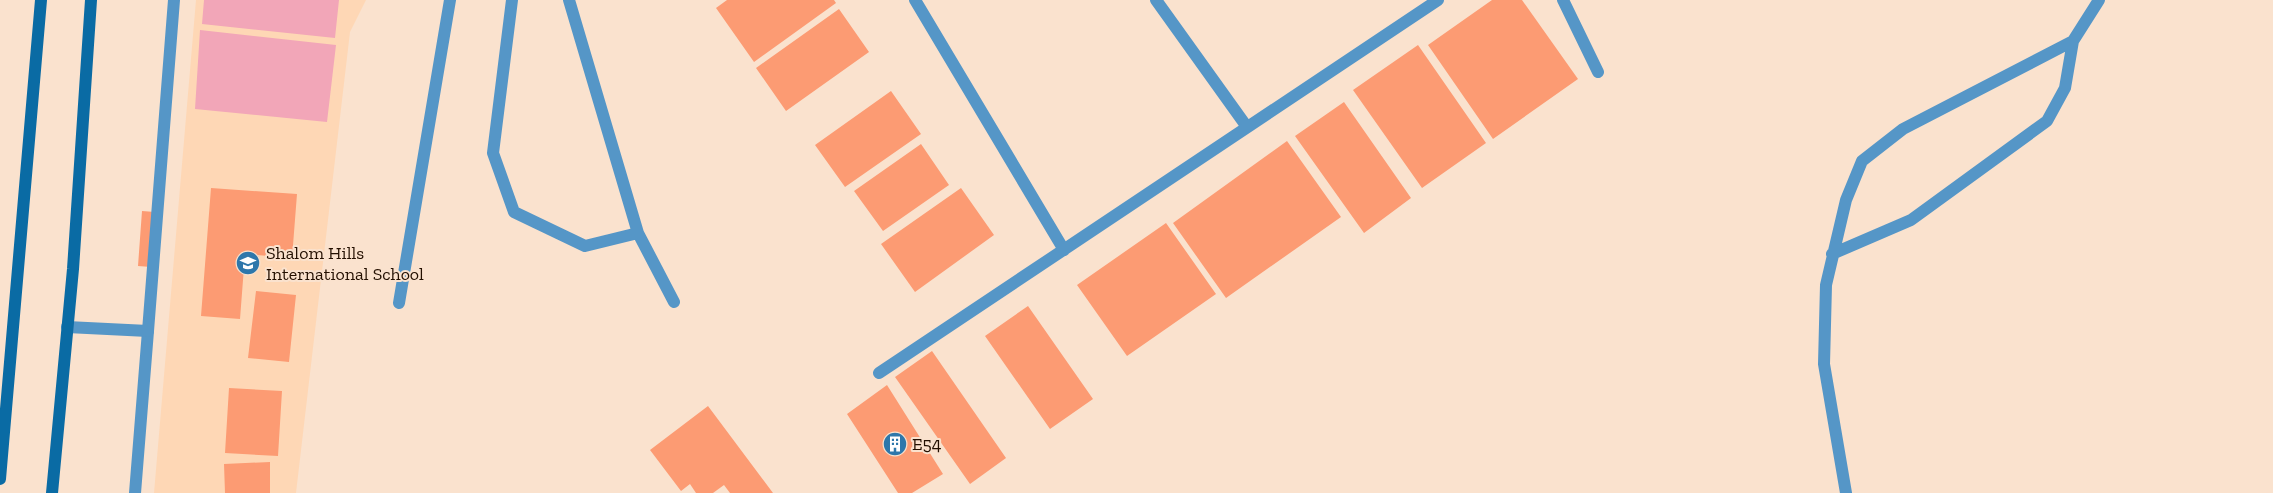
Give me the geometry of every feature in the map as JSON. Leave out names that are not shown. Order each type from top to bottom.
[{"type":"main road","points":[[0,479],[41,0]]},
{"type":"main road","points":[[52,493],[67,327],[91,0]]},
{"type":"street","points":[[135,493],[174,0]]},
{"type":"street","points":[[399,304],[450,0]]},
{"type":"street","points":[[512,0],[493,153],[514,212],[585,246],[638,233]]},
{"type":"street","points":[[569,0],[638,233],[674,302]]},
{"type":"street","points":[[915,0],[1064,250]]},
{"type":"street","points":[[1156,0],[1247,127]]},
{"type":"street","points":[[879,373],[1438,0]]},
{"type":"street","points":[[1563,0],[1598,72]]},
{"type":"street","points":[[1832,254],[1911,220],[2047,121],[2065,88],[2073,41],[2099,0]]},
{"type":"street","points":[[1846,493],[1824,364],[1826,285],[1846,200],[1862,161],[1903,129],[2073,41]]},
{"type":"street","points":[[67,327],[148,331]]},
{"type":"shaded area","name":"Shalom Hills International School","points":[[196,0],[366,0],[350,32],[296,493],[154,493]]},
{"type":"shaded area","points":[[204,0],[339,0],[335,38],[202,24]]},
{"type":"shaded area","points":[[200,30],[336,45],[327,122],[195,109]]},
{"type":"building","points":[[727,0],[834,0],[836,3],[754,62],[716,8]]},
{"type":"building","points":[[1492,0],[1522,0],[1578,79],[1493,139],[1428,45]]},
{"type":"building","points":[[839,9],[869,52],[786,111],[756,68]]},
{"type":"building","points":[[1418,45],[1486,143],[1422,188],[1353,90]]},
{"type":"building","points":[[891,91],[921,134],[845,187],[815,145]]},
{"type":"building","points":[[1344,102],[1411,198],[1364,233],[1295,136]]},
{"type":"building","points":[[1287,141],[1341,217],[1226,298],[1173,223]]},
{"type":"building","points":[[921,144],[949,185],[883,231],[854,191]]},
{"type":"building","points":[[211,188],[297,194],[292,258],[245,254],[240,319],[201,316]]},
{"type":"building","points":[[961,188],[994,235],[915,292],[881,244]]},
{"type":"building","points":[[142,211],[155,212],[151,267],[138,266]]},
{"type":"building","points":[[1166,223],[1216,294],[1127,356],[1077,285]]},
{"type":"building","points":[[256,291],[296,295],[289,362],[248,358]]},
{"type":"building","points":[[1028,306],[1093,399],[1050,429],[985,336]]},
{"type":"building","points":[[932,351],[1006,458],[970,484],[895,377]]},
{"type":"building","name":"E54","points":[[887,385],[943,474],[912,493],[898,493],[847,414]]},
{"type":"building","points":[[229,388],[282,391],[278,456],[225,453]]},
{"type":"building","points":[[708,406],[773,493],[730,493],[724,485],[713,493],[696,493],[690,484],[681,491],[650,450]]},
{"type":"building","points":[[270,462],[270,493],[225,493],[224,464]]},
{"type":"place","name":"Shalom Hills International School","points":[[248,263]]},
{"type":"place","name":"E54","points":[[895,444]]}]
